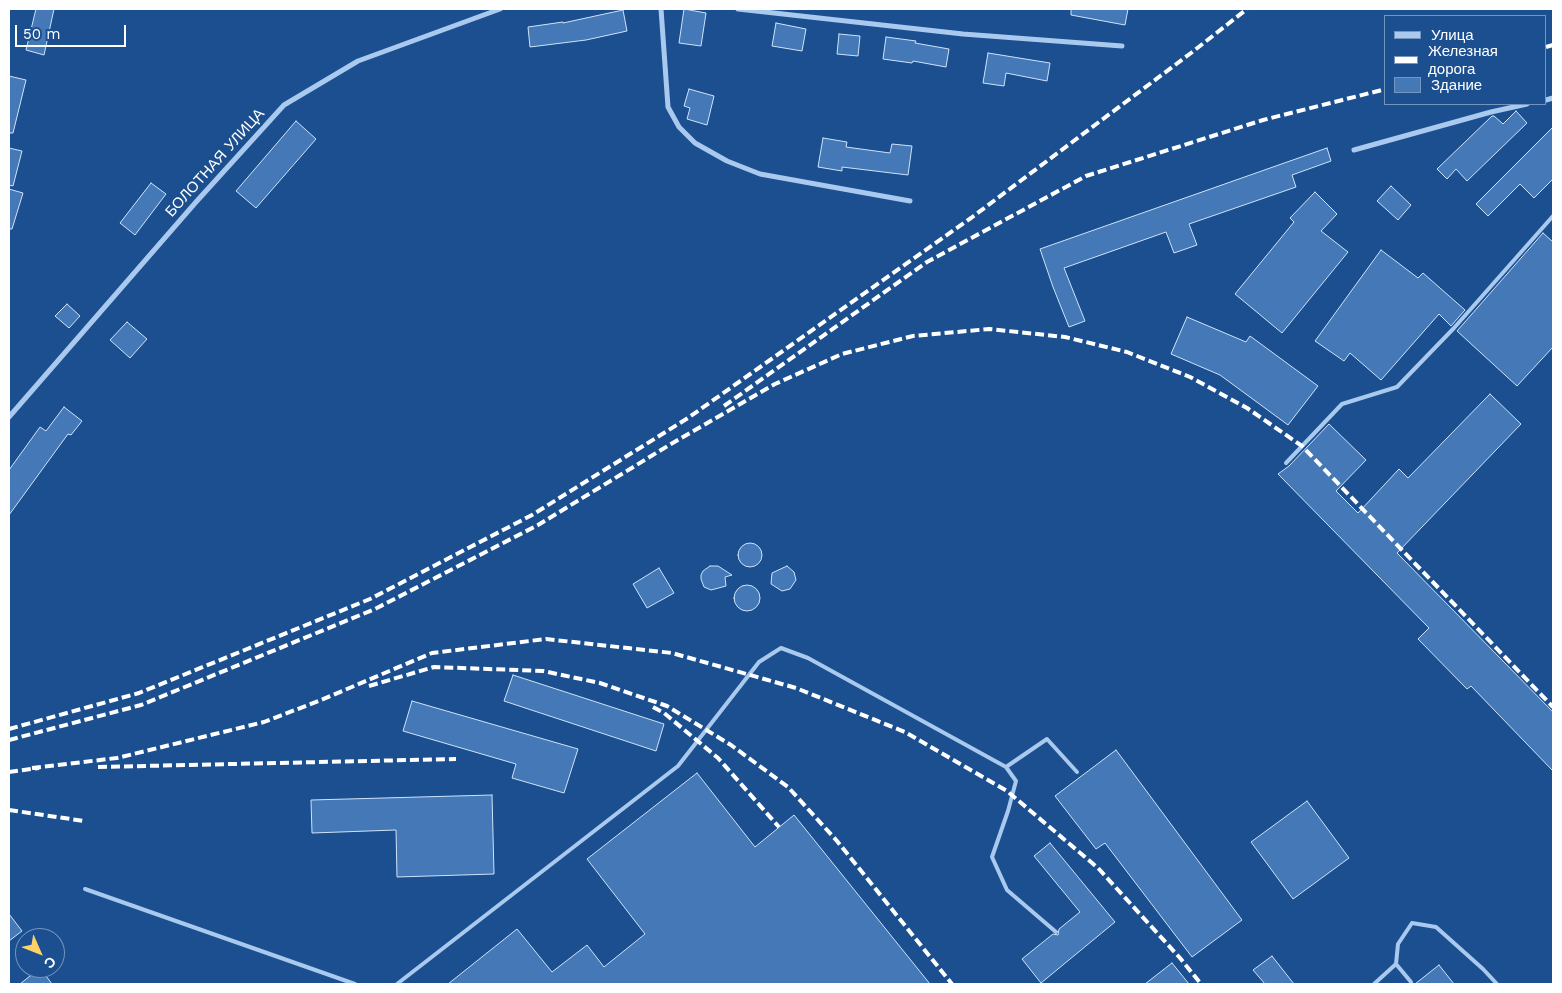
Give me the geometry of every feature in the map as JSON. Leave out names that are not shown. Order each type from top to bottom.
[{"type":"street","name":"БОЛОТНАЯ УЛИЦА","points":[[9,417],[196,202],[284,105],[358,61],[500,9]]},
{"type":"street","points":[[661,9],[668,107],[679,127],[694,143],[726,161],[760,174],[910,201]]},
{"type":"street","points":[[738,9],[963,34],[1122,46]]},
{"type":"street","points":[[1354,150],[1523,105]]},
{"type":"lane","points":[[1286,463],[1342,404],[1397,387],[1454,328],[1553,216]]},
{"type":"lane","points":[[396,984],[678,766],[759,662],[780,648],[808,658],[1006,767],[1016,781],[992,857],[1008,890],[1056,932]]},
{"type":"lane","points":[[1006,767],[1047,739],[1077,772]]},
{"type":"lane","points":[[86,889],[356,984]]},
{"type":"lane","points":[[1374,984],[1396,964],[1398,944],[1412,923],[1436,927],[1497,984]]},
{"type":"lane","points":[[1396,964],[1411,982]]},
{"type":"building","points":[[36,9],[54,9],[44,55],[26,50]]},
{"type":"building","points":[[684,9],[706,13],[701,46],[679,43]]},
{"type":"building","points":[[1071,9],[1128,9],[1125,25],[1071,15]]},
{"type":"building","points":[[623,10],[627,31],[586,40],[530,47],[528,27],[563,23]]},
{"type":"building","points":[[776,23],[806,29],[802,51],[772,46]]},
{"type":"building","points":[[839,34],[860,36],[858,56],[837,54]]},
{"type":"building","points":[[886,37],[916,41],[915,43],[949,49],[946,67],[913,61],[912,63],[883,59]]},
{"type":"building","points":[[988,53],[1050,63],[1047,81],[1006,73],[1004,86],[983,83]]},
{"type":"building","points":[[9,76],[26,80],[13,133],[9,133]]},
{"type":"building","points":[[689,89],[714,96],[707,125],[687,119],[690,108],[684,106]]},
{"type":"building","points":[[1516,111],[1527,123],[1467,181],[1456,169],[1447,179],[1437,169],[1492,116],[1503,124]]},
{"type":"building","points":[[296,121],[316,139],[256,208],[236,191]]},
{"type":"building","points":[[1553,127],[1553,179],[1534,198],[1520,184],[1488,216],[1476,204]]},
{"type":"building","points":[[823,138],[847,142],[846,147],[890,153],[892,144],[912,146],[908,175],[842,167],[842,171],[818,167]]},
{"type":"building","points":[[9,148],[22,151],[13,186],[9,185]]},
{"type":"building","points":[[1327,148],[1331,161],[1292,175],[1296,187],[1189,224],[1197,245],[1174,253],[1166,232],[1064,268],[1085,321],[1069,327],[1040,249]]},
{"type":"building","points":[[151,183],[166,194],[135,235],[120,223]]},
{"type":"building","points":[[1391,186],[1411,205],[1398,220],[1377,201]]},
{"type":"building","points":[[9,189],[23,193],[12,229],[9,229]]},
{"type":"building","points":[[1315,192],[1337,214],[1321,231],[1348,252],[1282,333],[1235,294],[1294,222],[1290,218]]},
{"type":"building","points":[[1543,233],[1553,242],[1553,347],[1517,386],[1457,331]]},
{"type":"building","points":[[1381,250],[1418,278],[1423,273],[1465,310],[1451,326],[1439,314],[1381,380],[1350,353],[1344,361],[1315,341]]},
{"type":"building","points":[[67,304],[80,316],[69,328],[55,316]]},
{"type":"building","points":[[1187,317],[1246,342],[1250,336],[1318,386],[1288,425],[1220,375],[1171,354]]},
{"type":"building","points":[[127,322],[147,339],[130,358],[110,340]]},
{"type":"building","points":[[1490,394],[1521,424],[1397,553],[1553,712],[1553,771],[1471,686],[1467,689],[1418,639],[1429,628],[1278,474],[1289,466],[1329,424],[1366,460],[1336,491],[1358,513],[1399,469],[1408,478]]},
{"type":"building","points":[[64,407],[82,421],[71,435],[68,434],[9,515],[9,470],[40,427],[46,431]]},
{"type":"building","points":[[750,543],[759,546],[762,555],[759,564],[750,567],[741,564],[738,555],[741,546]]},
{"type":"building","points":[[710,566],[718,566],[732,575],[725,577],[726,586],[711,590],[704,587],[701,575]]},
{"type":"building","points":[[787,566],[794,572],[796,580],[790,589],[782,591],[771,584],[772,573]]},
{"type":"building","points":[[659,568],[674,593],[647,608],[633,584]]},
{"type":"building","points":[[747,585],[756,589],[760,598],[756,607],[747,611],[738,607],[734,598],[738,589]]},
{"type":"building","points":[[513,675],[664,724],[656,751],[504,701]]},
{"type":"building","points":[[412,701],[578,749],[564,793],[512,778],[516,764],[403,731]]},
{"type":"building","points":[[1116,750],[1242,920],[1192,957],[1105,843],[1096,849],[1055,796]]},
{"type":"building","points":[[697,773],[755,847],[794,815],[930,984],[448,984],[517,929],[552,972],[587,945],[604,967],[645,934],[587,859]]},
{"type":"building","points":[[492,795],[494,874],[397,877],[396,830],[312,833],[311,800]]},
{"type":"building","points":[[1307,801],[1349,858],[1293,899],[1251,842]]},
{"type":"building","points":[[1050,843],[1115,922],[1041,983],[1022,959],[1053,934],[1058,935],[1059,929],[1080,912],[1034,856]]},
{"type":"building","points":[[9,914],[20,928],[15,928],[15,936],[9,941]]},
{"type":"building","points":[[1272,956],[1294,984],[1265,984],[1253,970]]},
{"type":"building","points":[[1172,963],[1189,984],[1145,984]]},
{"type":"building","points":[[1439,965],[1454,984],[1415,984]]},
{"type":"building","points":[[28,978],[48,978],[52,984],[20,984]]},
{"type":"railway","points":[[9,729],[139,693],[370,599],[532,515],[688,418],[971,218],[1247,9]]},
{"type":"railway","points":[[1547,47],[1553,45]]},
{"type":"railway","points":[[724,406],[927,262],[1086,176],[1263,120],[1384,90]]},
{"type":"railway","points":[[9,740],[141,705],[375,609],[538,525],[671,444],[775,384],[842,354],[913,336],[989,329],[1065,337],[1127,352],[1190,377],[1247,408],[1302,446],[1553,707]]},
{"type":"railway","points":[[32,768],[117,758],[264,722],[432,653],[546,639],[672,653],[796,688],[905,732],[1007,791],[1098,868],[1180,958],[1201,984]]},
{"type":"railway","points":[[369,686],[434,667],[543,671],[600,683],[667,706],[731,745],[788,787],[837,841],[952,984]]},
{"type":"railway","points":[[653,707],[664,713],[718,758],[779,827]]},
{"type":"railway","points":[[98,767],[456,759]]},
{"type":"railway","points":[[9,772],[39,768]]},
{"type":"railway","points":[[9,810],[84,821]]}]
